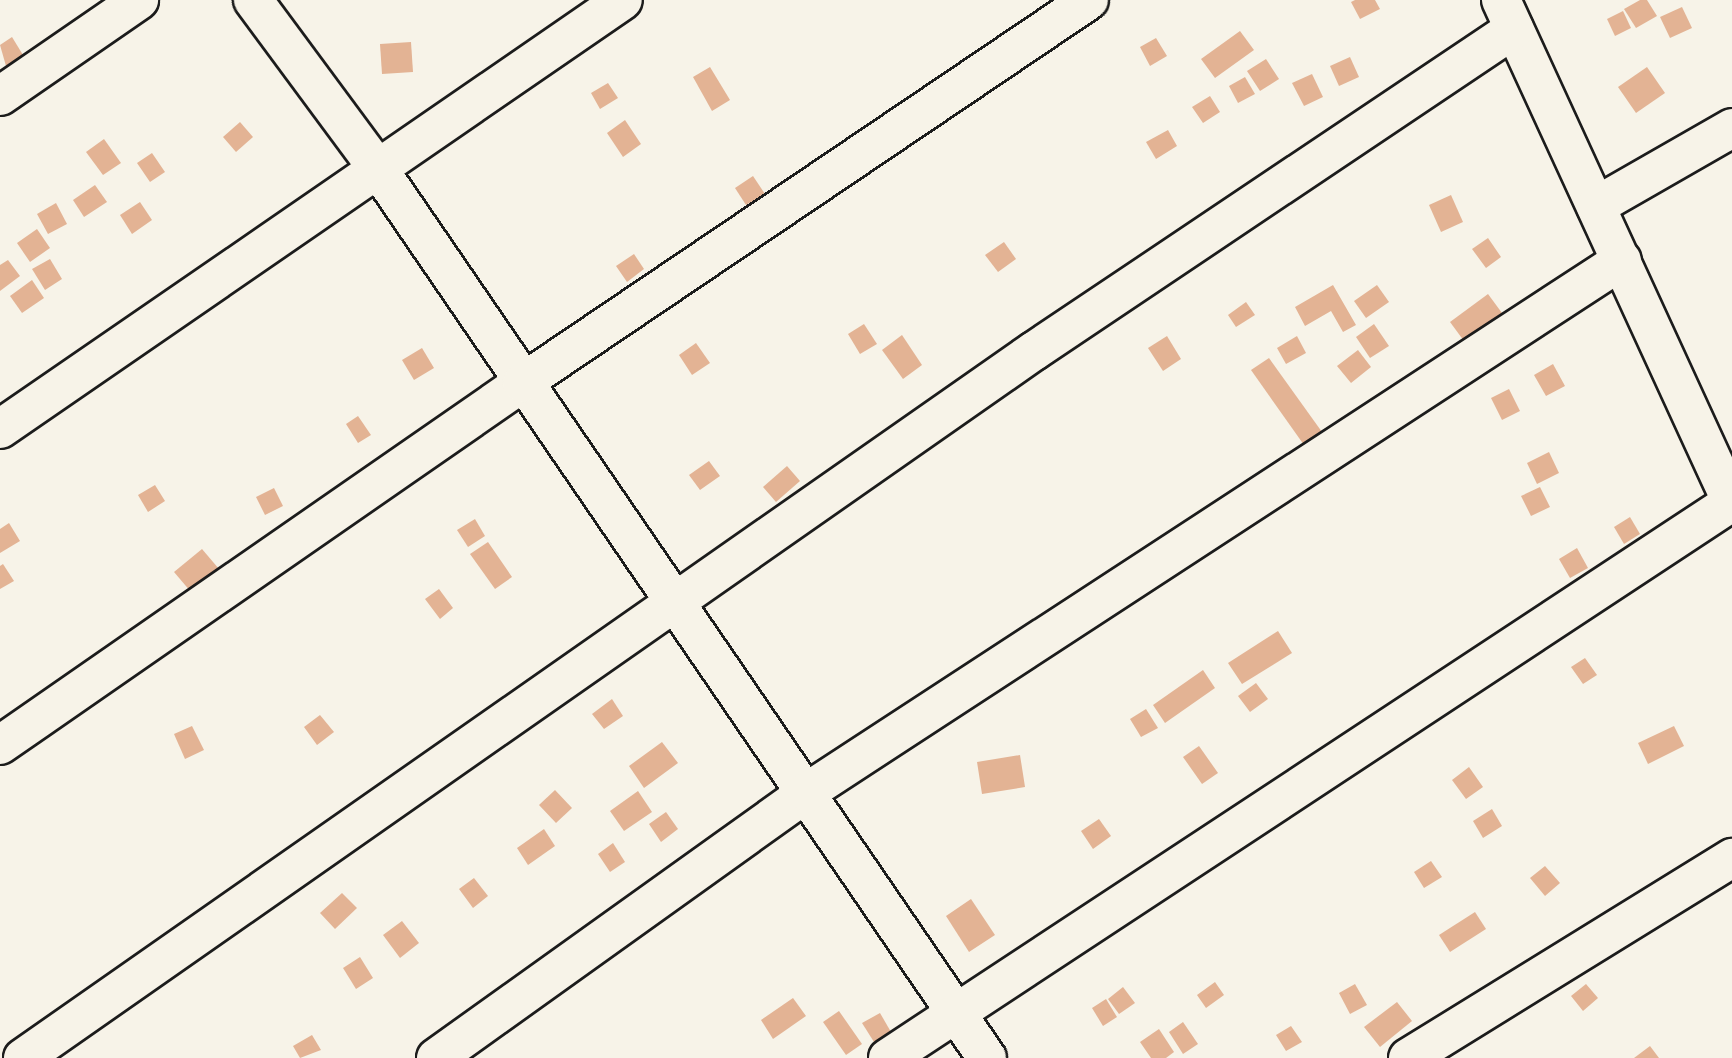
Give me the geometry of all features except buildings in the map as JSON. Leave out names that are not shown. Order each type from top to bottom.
[{"type":"street","points":[[0,96],[139,0]]},
{"type":"street","points":[[253,0],[379,170],[674,606],[807,792],[987,1058]]},
{"type":"street","points":[[0,429],[624,0]]},
{"type":"street","points":[[0,745],[522,383],[1088,0]]},
{"type":"street","points":[[23,1058],[674,606],[1507,14],[1732,502],[955,1011],[888,1058]]},
{"type":"street","points":[[1596,206],[1732,128]]},
{"type":"street","points":[[436,1058],[807,792],[1622,260]]},
{"type":"street","points":[[1408,1058],[1732,858]]}]
